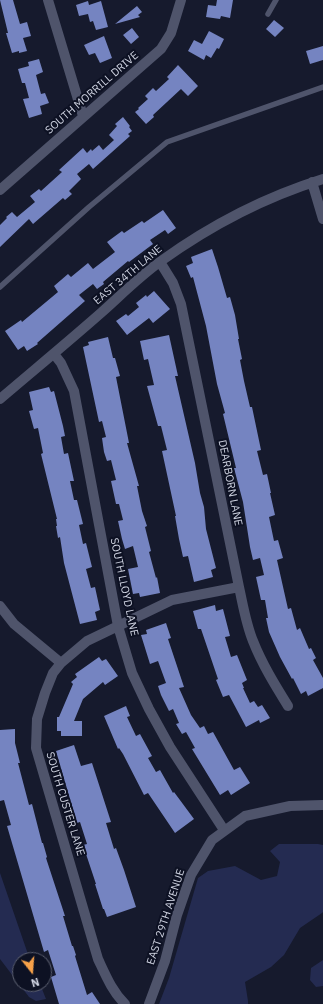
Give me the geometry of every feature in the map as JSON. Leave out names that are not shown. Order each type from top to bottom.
[{"type":"street","points":[[48,0],[83,116]]},
{"type":"street","name":"SOUTH MORRILL DRIVE","points":[[0,190],[161,49],[177,16],[181,0]]},
{"type":"street","name":"EAST 34TH LANE","points":[[0,399],[160,262],[188,243],[242,212],[270,198],[323,178]]},
{"type":"street","points":[[312,182],[323,219]]},
{"type":"street","name":"DEARBORN LANE","points":[[160,262],[173,283],[182,304],[238,587],[253,640],[272,681],[288,706]]},
{"type":"street","name":"SOUTH LLOYD LANE","points":[[54,354],[61,363],[74,391],[118,626],[132,673],[149,709],[170,747],[224,830]]},
{"type":"street","name":"SOUTH CUSTER LANE","points":[[125,1004],[118,997],[109,982],[98,959],[36,748],[37,719],[53,673],[61,663],[86,642],[172,600],[238,587]]},
{"type":"street","points":[[0,606],[14,624],[61,663]]},
{"type":"street","name":"EAST 29TH AVENUE","points":[[149,1004],[165,961],[177,915],[191,875],[212,840],[244,816],[290,806],[323,805]]},
{"type":"lane","points":[[268,14],[276,0]]},
{"type":"lane","points":[[0,287],[89,207],[167,142],[323,87]]},
{"type":"shaded area","points":[[279,844],[323,845],[323,912],[300,928],[284,955],[271,967],[245,982],[248,1004],[159,1004],[169,978],[198,878],[208,871],[235,866],[261,880],[277,876],[280,862],[270,851]]},
{"type":"shaded area","points":[[0,873],[27,952],[12,952],[12,975],[0,959]]},
{"type":"shaded area","points":[[323,960],[323,986],[316,987],[310,980],[311,968]]},
{"type":"shaded area","points":[[25,992],[43,992],[46,999],[36,1001],[29,997]]},
{"type":"building","points":[[0,0],[13,0],[20,24],[27,22],[31,36],[23,38],[27,51],[12,53],[6,33],[8,33]]},
{"type":"building","points":[[217,0],[233,0],[230,18],[221,16],[220,19],[206,17],[208,5],[216,6]]},
{"type":"building","points":[[88,1],[89,5],[101,1],[108,27],[96,30],[93,21],[90,22],[88,14],[79,16],[76,5]]},
{"type":"building","points":[[137,6],[142,12],[138,15],[140,17],[115,24]]},
{"type":"building","points":[[274,20],[284,28],[275,37],[266,29]]},
{"type":"building","points":[[132,28],[139,37],[131,44],[123,35]]},
{"type":"building","points":[[209,31],[224,39],[219,49],[217,48],[211,58],[206,55],[204,60],[188,51],[194,40],[202,44]]},
{"type":"building","points":[[104,36],[112,58],[100,63],[95,53],[89,55],[84,45]]},
{"type":"building","points":[[323,46],[323,60],[310,64],[306,51]]},
{"type":"building","points":[[39,59],[43,72],[36,75],[41,94],[45,93],[49,103],[40,106],[42,114],[29,118],[23,99],[29,98],[25,83],[22,83],[18,69],[29,66],[28,62]]},
{"type":"building","points":[[178,65],[198,86],[188,96],[181,89],[153,115],[154,117],[146,124],[135,112],[148,99],[145,96],[153,88],[156,91],[169,79],[167,77]]},
{"type":"building","points":[[123,117],[132,131],[128,134],[130,136],[93,169],[89,164],[77,174],[81,179],[69,191],[72,194],[65,200],[63,198],[33,224],[29,219],[0,247],[0,225],[7,218],[6,217],[12,212],[17,217],[35,202],[30,196],[39,189],[41,191],[62,172],[59,170],[83,148],[87,153],[99,145],[103,150],[114,140],[109,135],[117,126],[115,124]]},
{"type":"building","points":[[163,210],[176,228],[168,234],[165,230],[150,240],[153,244],[129,262],[128,261],[97,289],[93,284],[79,295],[85,301],[37,343],[38,344],[27,351],[24,346],[18,350],[5,331],[21,320],[22,322],[58,292],[54,286],[68,274],[71,277],[88,263],[93,269],[115,252],[107,242],[122,231],[124,233],[142,221],[144,223]]},
{"type":"building","points":[[212,249],[227,298],[230,297],[235,315],[244,381],[250,407],[252,407],[261,450],[257,451],[263,475],[267,474],[275,515],[269,517],[274,541],[278,540],[283,558],[277,560],[288,609],[291,608],[297,630],[300,628],[309,649],[311,648],[316,658],[313,660],[323,678],[323,688],[308,696],[306,691],[301,694],[280,657],[269,632],[266,618],[268,618],[265,600],[261,600],[256,577],[264,575],[260,558],[253,560],[243,502],[234,468],[236,468],[223,414],[225,413],[217,384],[206,326],[193,277],[191,278],[186,266],[193,263],[191,257]]},
{"type":"building","points":[[154,291],[170,309],[153,323],[149,318],[127,335],[116,321],[126,314],[128,316],[139,307],[136,303]]},
{"type":"building","points":[[169,335],[178,376],[175,376],[204,507],[206,529],[216,568],[211,570],[213,577],[194,582],[188,556],[183,557],[162,451],[167,450],[161,426],[158,426],[147,386],[154,385],[148,359],[144,360],[140,341]]},
{"type":"building","points":[[108,337],[113,358],[115,358],[120,376],[116,377],[129,443],[127,443],[139,486],[137,486],[142,511],[147,526],[145,527],[151,551],[149,552],[156,578],[157,577],[160,593],[140,597],[139,593],[133,594],[128,569],[138,567],[133,546],[125,549],[122,539],[118,521],[123,520],[119,504],[116,504],[111,481],[116,480],[111,460],[107,461],[104,452],[102,438],[106,437],[102,421],[99,422],[83,347],[89,345],[88,342]]},
{"type":"building","points":[[49,387],[51,392],[54,391],[63,426],[65,436],[61,437],[64,454],[68,453],[74,481],[70,481],[74,500],[77,500],[83,524],[79,525],[83,544],[86,543],[92,567],[86,569],[91,588],[95,587],[100,610],[95,612],[97,620],[80,624],[64,563],[60,537],[58,538],[56,526],[57,519],[41,454],[43,453],[38,428],[34,429],[29,411],[33,410],[29,392]]},
{"type":"building","points":[[215,605],[216,611],[223,609],[230,636],[225,637],[231,657],[237,655],[247,680],[242,683],[250,703],[254,701],[258,707],[262,705],[270,718],[260,723],[259,720],[246,727],[229,695],[223,697],[216,680],[218,679],[201,629],[198,629],[193,611]]},
{"type":"building","points":[[166,623],[171,638],[168,639],[184,687],[179,688],[191,715],[200,728],[204,726],[208,734],[213,732],[234,770],[240,767],[250,783],[231,795],[228,790],[220,795],[192,749],[195,748],[186,732],[182,734],[176,724],[179,723],[173,709],[169,711],[161,695],[158,686],[166,683],[158,661],[150,664],[141,635],[147,634],[146,630]]},
{"type":"building","points":[[99,657],[102,661],[106,659],[118,676],[105,685],[103,682],[83,699],[74,721],[82,721],[82,736],[61,736],[61,731],[57,731],[57,717],[59,717],[73,684],[71,682],[77,677],[75,674]]},
{"type":"building","points":[[126,706],[130,716],[127,717],[136,736],[140,734],[152,756],[148,758],[156,772],[160,770],[173,793],[174,792],[194,819],[175,833],[148,793],[144,795],[123,754],[119,748],[118,749],[104,716]]},
{"type":"building","points":[[15,729],[15,743],[20,763],[18,763],[29,805],[32,804],[47,857],[46,858],[65,916],[63,916],[87,995],[92,992],[100,1004],[59,1004],[52,980],[52,977],[56,975],[52,962],[52,952],[49,952],[48,950],[44,952],[7,826],[11,825],[4,800],[0,801],[0,730]]},
{"type":"building","points":[[74,745],[81,766],[92,763],[111,822],[106,823],[114,849],[116,848],[136,907],[107,917],[103,909],[83,845],[87,844],[80,822],[77,823],[56,751]]}]
